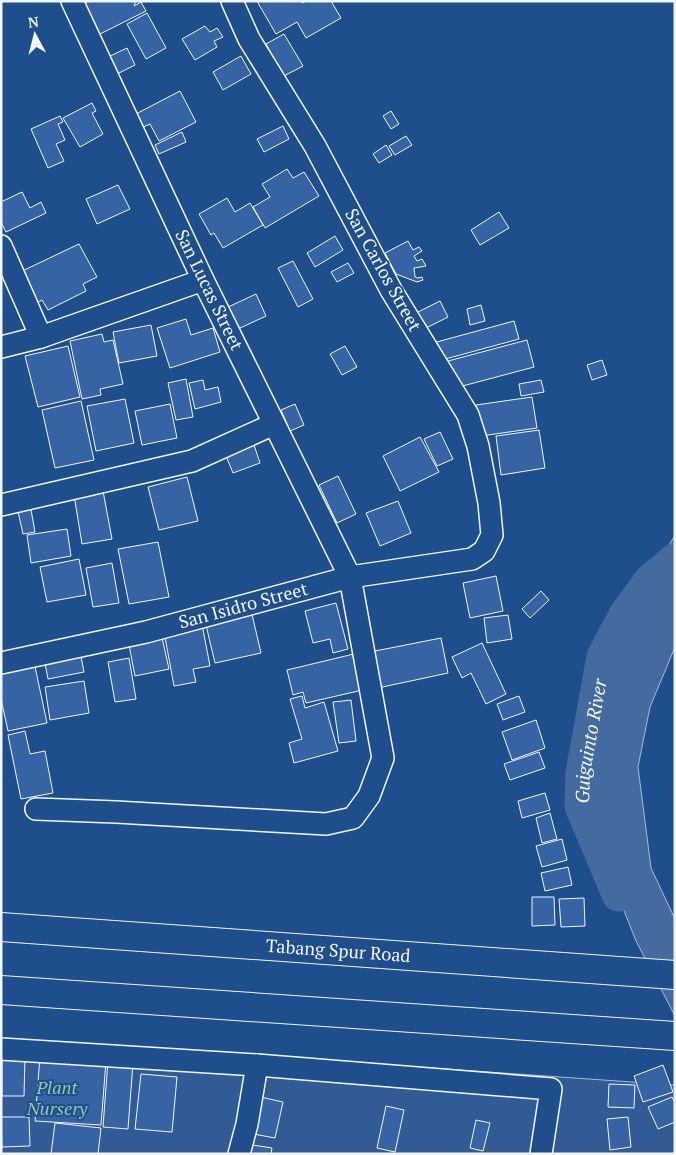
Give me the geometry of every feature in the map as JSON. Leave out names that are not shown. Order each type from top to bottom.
[{"type":"highway","name":"Tabang Spur Road","points":[[1,927],[675,975]]},
{"type":"highway","points":[[1,990],[675,1036]]},
{"type":"street","name":"San Lucas Street","points":[[36,809],[126,812],[326,824],[353,818],[370,796],[383,758],[350,577],[203,280],[72,1]]},
{"type":"street","name":"San Carlos Street","points":[[232,1],[249,39],[315,146],[391,290],[468,416],[478,446],[490,503],[492,536],[484,551]]},
{"type":"street","points":[[1,246],[41,337]]},
{"type":"street","points":[[1,347],[41,337],[203,280]]},
{"type":"street","points":[[1,505],[192,461],[274,424]]},
{"type":"street","name":"San Isidro Street","points":[[1,663],[146,632],[350,577],[472,559],[484,551]]},
{"type":"street","points":[[1,1049],[257,1065],[551,1089],[541,1154]]},
{"type":"street","points":[[239,1154],[247,1124],[257,1065]]},
{"type":"shaded area","name":"Plant Nursery","points":[[1,1038],[675,1085],[675,1154],[1,1154]]},
{"type":"water","points":[[675,535],[675,647],[650,707],[638,767],[651,868],[675,919],[675,1016],[636,941],[602,855],[590,787],[593,715],[644,589]]},
{"type":"building","points":[[89,1],[136,1],[134,6],[141,2],[146,11],[94,37],[79,6]]},
{"type":"building","points":[[260,1],[301,1],[303,3],[306,1],[331,1],[341,18],[306,38],[297,22],[276,34],[258,3]]},
{"type":"building","points":[[147,13],[166,48],[146,59],[127,24]]},
{"type":"building","points":[[205,26],[210,32],[217,28],[223,37],[214,41],[217,47],[195,60],[182,39]]},
{"type":"building","points":[[284,34],[303,66],[284,76],[266,44]]},
{"type":"building","points":[[127,48],[135,65],[113,76],[104,59]]},
{"type":"building","points":[[241,56],[251,74],[223,90],[213,72]]},
{"type":"building","points":[[180,91],[196,122],[159,141],[150,124],[139,129],[132,116]]},
{"type":"building","points":[[92,103],[96,111],[92,113],[103,134],[80,147],[63,118]]},
{"type":"building","points":[[391,111],[399,124],[391,129],[383,116]]},
{"type":"building","points":[[60,116],[63,122],[58,124],[65,140],[56,144],[64,161],[48,168],[31,129]]},
{"type":"building","points":[[283,126],[289,139],[264,152],[257,139]]},
{"type":"building","points":[[182,132],[186,142],[159,154],[155,145]]},
{"type":"building","points":[[406,136],[412,145],[395,155],[389,146]]},
{"type":"building","points":[[386,145],[392,155],[379,163],[373,154]]},
{"type":"building","points":[[287,169],[293,178],[304,172],[319,196],[265,228],[253,207],[270,197],[262,184]]},
{"type":"building","points":[[118,185],[130,209],[97,224],[86,199]]},
{"type":"building","points":[[22,192],[30,208],[41,202],[46,213],[6,232],[1,222],[1,202]]},
{"type":"building","points":[[227,198],[235,212],[250,203],[263,225],[223,248],[214,233],[211,235],[199,214]]},
{"type":"building","points":[[499,212],[509,228],[480,245],[471,230]]},
{"type":"building","points":[[335,236],[343,250],[315,267],[307,253]]},
{"type":"building","points":[[408,241],[413,250],[419,247],[422,251],[414,256],[417,261],[422,259],[426,266],[414,268],[415,277],[422,277],[423,280],[417,282],[396,274],[385,253]]},
{"type":"building","points":[[79,244],[97,277],[83,284],[86,291],[48,310],[42,300],[37,303],[18,273]]},
{"type":"building","points":[[293,261],[313,299],[298,307],[278,268]]},
{"type":"building","points":[[348,263],[354,273],[337,282],[331,272]]},
{"type":"building","points":[[256,294],[266,316],[236,330],[226,308]]},
{"type":"building","points":[[440,301],[448,317],[420,331],[412,315]]},
{"type":"building","points":[[481,305],[485,321],[470,325],[467,309]]},
{"type":"building","points":[[186,319],[191,335],[213,328],[220,352],[170,368],[157,328]]},
{"type":"building","points":[[514,321],[519,339],[438,361],[433,343]]},
{"type":"building","points":[[151,325],[157,356],[119,363],[113,332]]},
{"type":"building","points":[[102,334],[104,342],[113,340],[123,384],[100,389],[101,395],[82,399],[70,341]]},
{"type":"building","points":[[527,340],[534,367],[455,388],[448,361]]},
{"type":"building","points":[[68,346],[80,397],[38,407],[25,356]]},
{"type":"building","points":[[345,346],[357,367],[342,375],[330,354]]},
{"type":"building","points":[[602,360],[607,375],[592,380],[587,365]]},
{"type":"building","points":[[186,379],[193,417],[176,420],[168,383]]},
{"type":"building","points":[[203,380],[205,390],[218,387],[221,402],[195,409],[189,383]]},
{"type":"building","points":[[541,380],[544,392],[521,396],[519,384]]},
{"type":"building","points":[[532,397],[537,428],[481,436],[476,405]]},
{"type":"building","points":[[125,399],[134,443],[96,451],[87,406]]},
{"type":"building","points":[[81,401],[94,460],[55,468],[42,410]]},
{"type":"building","points":[[170,404],[177,438],[142,445],[135,411]]},
{"type":"building","points":[[295,404],[304,425],[290,431],[281,410]]},
{"type":"building","points":[[539,430],[545,468],[501,475],[496,436]]},
{"type":"building","points":[[440,432],[453,459],[437,466],[424,439]]},
{"type":"building","points":[[420,437],[439,472],[400,491],[383,456]]},
{"type":"building","points":[[254,445],[260,463],[233,473],[226,456]]},
{"type":"building","points":[[338,476],[356,514],[337,523],[319,485]]},
{"type":"building","points":[[187,477],[198,521],[159,530],[148,487]]},
{"type":"building","points":[[103,491],[112,539],[82,544],[74,495]]},
{"type":"building","points":[[398,501],[411,533],[380,546],[366,513]]},
{"type":"building","points":[[30,504],[35,532],[23,534],[17,507]]},
{"type":"building","points":[[67,529],[71,556],[31,563],[27,535]]},
{"type":"building","points":[[158,542],[169,597],[129,604],[118,549]]},
{"type":"building","points":[[79,559],[86,595],[47,602],[40,567]]},
{"type":"building","points":[[112,563],[119,603],[93,607],[86,568]]},
{"type":"building","points":[[496,576],[503,611],[470,618],[463,583]]},
{"type":"building","points":[[541,591],[549,600],[530,618],[522,609]]},
{"type":"building","points":[[336,603],[348,649],[333,653],[330,639],[313,643],[305,611]]},
{"type":"building","points":[[251,610],[261,653],[215,663],[205,621]]},
{"type":"building","points":[[508,615],[512,639],[487,643],[484,618]]},
{"type":"building","points":[[202,624],[210,666],[193,669],[196,682],[174,686],[164,632]]},
{"type":"building","points":[[161,633],[169,669],[135,676],[128,640]]},
{"type":"building","points":[[441,638],[448,673],[373,689],[365,653]]},
{"type":"building","points":[[482,643],[506,694],[486,704],[471,673],[462,678],[452,657]]},
{"type":"building","points":[[80,651],[84,672],[48,679],[44,658]]},
{"type":"building","points":[[358,653],[367,689],[306,703],[303,692],[293,695],[287,670]]},
{"type":"building","points":[[129,658],[136,699],[115,702],[108,662]]},
{"type":"building","points":[[34,662],[47,723],[8,731],[1,699],[1,668]]},
{"type":"building","points":[[84,681],[89,713],[50,720],[45,687]]},
{"type":"building","points":[[302,696],[305,708],[324,702],[338,751],[294,763],[289,743],[302,739],[290,699]]},
{"type":"building","points":[[519,696],[525,712],[503,720],[497,704]]},
{"type":"building","points":[[351,700],[356,741],[339,743],[333,702]]},
{"type":"building","points":[[536,720],[545,748],[512,760],[502,732]]},
{"type":"building","points":[[25,731],[30,754],[45,751],[53,793],[21,799],[8,735]]},
{"type":"building","points":[[539,752],[545,768],[510,780],[504,764]]},
{"type":"building","points":[[545,793],[550,810],[522,818],[518,801]]},
{"type":"building","points":[[550,813],[557,839],[542,843],[536,818]]},
{"type":"building","points":[[562,839],[567,860],[542,867],[536,846]]},
{"type":"building","points":[[568,867],[572,885],[545,891],[541,873]]},
{"type":"building","points":[[532,897],[554,897],[555,925],[532,926]]},
{"type":"building","points":[[584,898],[585,926],[561,927],[559,899]]},
{"type":"building","points":[[40,1056],[106,1061],[101,1125],[35,1121]]},
{"type":"building","points":[[2,1057],[25,1057],[24,1096],[2,1096]]},
{"type":"building","points":[[108,1061],[133,1063],[128,1129],[103,1127]]},
{"type":"building","points":[[663,1065],[673,1092],[643,1102],[634,1076]]},
{"type":"building","points":[[141,1074],[177,1077],[172,1132],[135,1129]]},
{"type":"building","points":[[609,1084],[635,1085],[634,1108],[608,1107]]},
{"type":"building","points":[[256,1096],[283,1102],[275,1138],[248,1133]]},
{"type":"building","points":[[672,1097],[675,1103],[675,1122],[658,1129],[648,1107]]},
{"type":"building","points":[[386,1106],[404,1110],[395,1152],[377,1148]]},
{"type":"building","points":[[1,1117],[29,1117],[30,1146],[2,1147]]},
{"type":"building","points":[[628,1117],[631,1147],[610,1150],[607,1119]]},
{"type":"building","points":[[476,1120],[490,1123],[483,1151],[470,1148]]},
{"type":"building","points":[[55,1123],[101,1128],[98,1154],[51,1154]]},
{"type":"building","points":[[246,1144],[272,1148],[271,1154],[244,1154]]},
{"type":"waterway","name":"Guiguinto River","points":[[619,894],[582,806],[583,773],[604,657],[625,617],[650,582],[675,561]]}]
